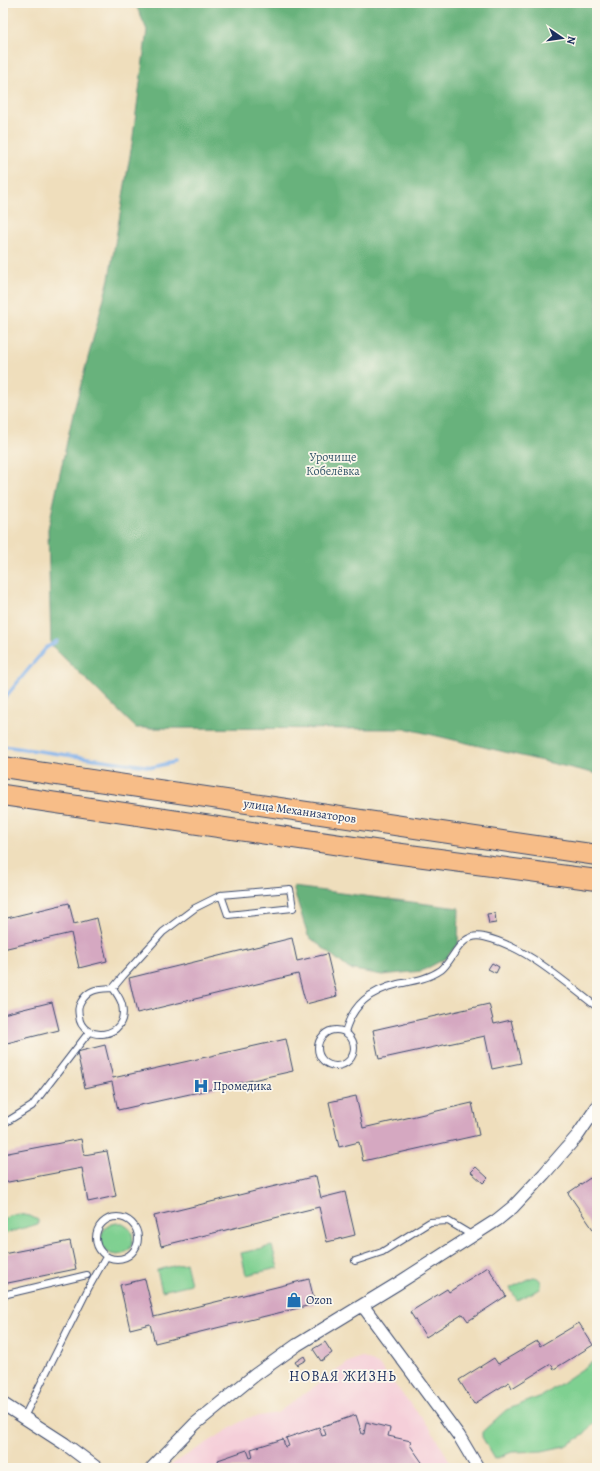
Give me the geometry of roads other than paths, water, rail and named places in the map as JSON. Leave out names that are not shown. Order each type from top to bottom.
[{"type":"main road","name":"улица Механизаторов","points":[[3,767],[597,855]]},
{"type":"main road","points":[[3,794],[394,853],[597,880]]},
{"type":"street","points":[[152,1468],[195,1424],[255,1375],[297,1345],[363,1306],[497,1220],[508,1211],[544,1174],[578,1134],[597,1107]]},
{"type":"street","points":[[363,1306],[459,1436],[478,1468]]},
{"type":"street","points":[[3,1404],[65,1444],[97,1468]]},
{"type":"lane","points":[[113,988],[122,1003],[123,1018],[116,1030],[103,1035],[89,1032],[79,1021],[78,1007],[86,994],[99,989],[113,988],[163,932],[195,908],[221,895],[290,889],[293,908],[228,915],[221,895]]},
{"type":"lane","points":[[345,1032],[348,1022],[356,1008],[374,992],[396,984],[423,979],[436,973],[442,969],[454,952],[467,938],[482,936],[508,945],[543,966],[597,1007]]},
{"type":"lane","points":[[333,1030],[345,1032],[353,1042],[353,1055],[345,1064],[332,1066],[322,1060],[318,1048],[322,1036],[333,1030]]},
{"type":"lane","points":[[3,1124],[32,1106],[89,1032]]},
{"type":"lane","points":[[122,1217],[134,1225],[139,1239],[133,1253],[120,1260],[106,1257],[96,1245],[97,1230],[107,1219],[122,1217]]},
{"type":"lane","points":[[355,1261],[382,1252],[430,1222],[448,1221],[473,1236]]},
{"type":"lane","points":[[24,1417],[89,1287],[106,1257]]},
{"type":"lane","points":[[3,1295],[86,1276]]},
{"type":"waterway","points":[[3,700],[46,648],[57,641]]},
{"type":"waterway","points":[[3,746],[153,767],[174,762]]},
{"type":"place","name":"Промедика","points":[[201,1086]]},
{"type":"place","name":"Ozon","points":[[294,1300]]},
{"type":"district","name":"НОВАЯ ЖИЗНЬ","points":[[343,1376]]},
{"type":"park label","name":"Урочище Кобелёвка","points":[[333,464]]}]
